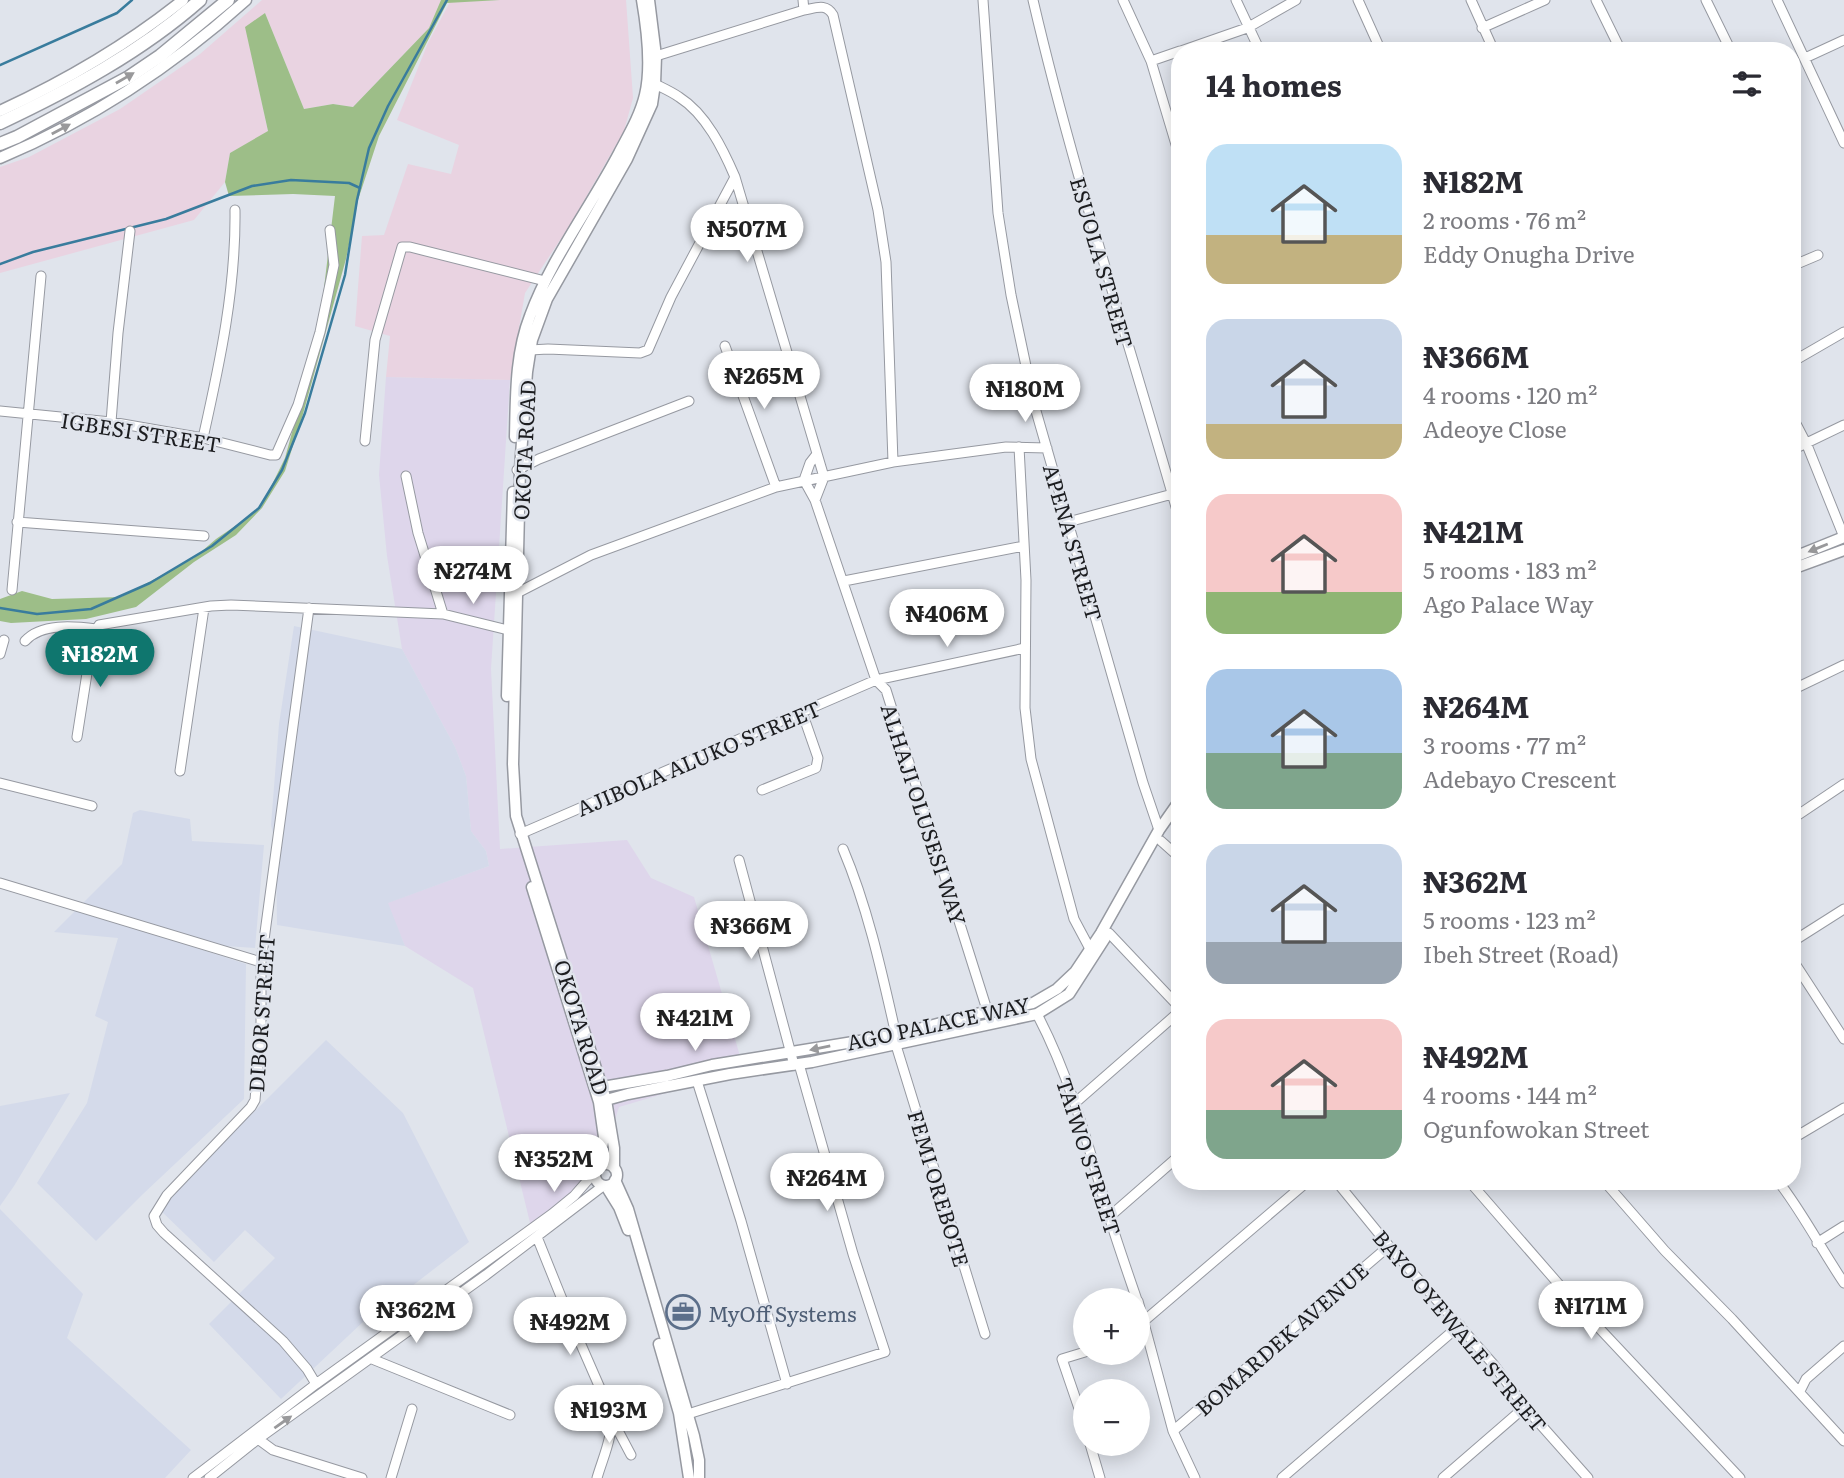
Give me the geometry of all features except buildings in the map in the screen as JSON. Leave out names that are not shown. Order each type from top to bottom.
[{"type":"highway","points":[[0,123],[87,79],[139,46],[200,0]]},
{"type":"highway","points":[[0,144],[129,77],[170,48],[228,0]]},
{"type":"main road","points":[[0,111],[61,81],[112,51],[183,0]]},
{"type":"main road","points":[[0,159],[82,118],[138,85],[169,64],[246,0]]},
{"type":"main road","name":"OKOTA ROAD","points":[[614,1168],[614,1148],[602,1101],[512,824],[507,772],[508,630],[510,550],[530,351],[539,316],[638,117],[645,93],[647,37],[642,0]]},
{"type":"main road","name":"OKOTA ROAD","points":[[598,1088],[552,925],[516,816],[513,783],[517,388],[521,350],[529,318],[545,281],[641,132],[652,104],[656,57],[649,0]]},
{"type":"main road","points":[[1801,554],[1844,537]]},
{"type":"main road","points":[[1801,566],[1844,550]]},
{"type":"main road","name":"AGO PALACE WAY","points":[[896,1039],[971,1015],[1033,1003],[1046,997],[1075,972],[1171,816]]},
{"type":"main road","name":"AGO PALACE WAY","points":[[602,1101],[896,1039],[1037,1014],[1069,994],[1109,933],[1160,835],[1171,822]]},
{"type":"main road","name":"AGO PALACE WAY","points":[[598,1088],[712,1065],[795,1061]]},
{"type":"main road","name":"OKOTA ROAD","points":[[596,1169],[604,1137],[602,1101]]},
{"type":"main road","points":[[608,1184],[617,1174],[614,1168],[606,1164],[596,1169],[597,1182],[608,1184],[628,1209],[688,1414],[699,1460],[699,1478]]},
{"type":"main road","points":[[608,1184],[626,1226],[679,1413],[689,1478]]},
{"type":"street","name":"APENA STREET","points":[[983,0],[1002,240],[1034,404],[1160,835]]},
{"type":"street","name":"ESUOLA STREET","points":[[1033,0],[1113,300],[1171,478]]},
{"type":"street","points":[[1122,0],[1151,61],[1171,128]]},
{"type":"street","points":[[1236,0],[1255,42]]},
{"type":"street","points":[[1206,42],[1247,28],[1296,0]]},
{"type":"street","points":[[1358,0],[1377,42]]},
{"type":"street","points":[[1471,0],[1489,42]]},
{"type":"street","points":[[1482,28],[1545,0]]},
{"type":"street","points":[[1596,0],[1617,42]]},
{"type":"street","points":[[1706,0],[1727,42]]},
{"type":"street","points":[[1777,0],[1797,42]]},
{"type":"street","points":[[656,57],[801,7],[827,8],[833,15],[878,210],[886,262],[892,462]]},
{"type":"street","points":[[1805,58],[1844,40]]},
{"type":"street","points":[[1801,50],[1844,143]]},
{"type":"street","points":[[1151,61],[1171,54]]},
{"type":"street","points":[[655,84],[680,97],[698,114],[718,141],[735,177],[824,477],[815,500]]},
{"type":"street","points":[[530,351],[548,349],[640,354],[648,350],[671,297],[735,177]]},
{"type":"street","points":[[203,438],[230,304],[235,210]]},
{"type":"street","name":"IGBESI STREET","points":[[0,411],[111,422],[203,438],[276,455],[298,405],[320,332],[334,265],[330,230]]},
{"type":"street","points":[[111,422],[130,231]]},
{"type":"street","points":[[365,441],[375,340],[402,247],[545,281]]},
{"type":"street","points":[[1801,262],[1818,255]]},
{"type":"street","points":[[12,590],[41,276]]},
{"type":"street","points":[[1801,357],[1844,332]]},
{"type":"street","points":[[725,346],[776,487]]},
{"type":"street","points":[[518,470],[539,459],[689,401]]},
{"type":"street","points":[[1801,446],[1844,425]]},
{"type":"street","points":[[1801,433],[1844,537]]},
{"type":"street","points":[[1019,447],[1026,580],[1025,708],[1031,759],[1074,919],[1090,949]]},
{"type":"street","points":[[517,593],[591,555],[776,487],[892,462],[1019,447],[1047,448]]},
{"type":"street","points":[[804,480],[810,463],[817,454]]},
{"type":"street","points":[[406,476],[418,533],[443,614]]},
{"type":"street","name":"ALHAJI OLUSESI WAY","points":[[804,480],[815,500],[876,680],[886,690],[988,1013]]},
{"type":"street","points":[[1068,522],[1171,494]]},
{"type":"street","points":[[18,522],[204,536]]},
{"type":"street","points":[[844,581],[1024,546]]},
{"type":"street","points":[[25,641],[36,631],[71,627],[96,629],[106,624],[231,605],[443,614],[508,630]]},
{"type":"street","points":[[180,771],[204,608]]},
{"type":"street","name":"DIBOR STREET","points":[[309,608],[261,962],[261,1030],[255,1100],[167,1195],[154,1216],[164,1233],[283,1341],[316,1384]]},
{"type":"street","points":[[77,737],[96,629]]},
{"type":"street","points":[[0,654],[4,640]]},
{"type":"street","name":"AJIBOLA ALUKO STREET","points":[[520,834],[876,680],[1025,648]]},
{"type":"street","points":[[1801,686],[1844,665]]},
{"type":"street","points":[[762,790],[811,772],[818,764],[802,712]]},
{"type":"street","points":[[0,783],[92,806]]},
{"type":"street","points":[[1801,813],[1844,784]]},
{"type":"street","points":[[1160,835],[1171,848]]},
{"type":"street","name":"FEMI OREBOTE","points":[[843,849],[883,975],[896,1039],[985,1334]]},
{"type":"street","points":[[688,1414],[886,1352],[853,1254],[795,1061],[739,860]]},
{"type":"street","points":[[0,883],[261,962]]},
{"type":"street","points":[[1801,936],[1844,909]]},
{"type":"street","points":[[1109,933],[1171,999]]},
{"type":"street","points":[[1801,973],[1843,1036]]},
{"type":"street","name":"TAIWO STREET","points":[[1037,1014],[1056,1049],[1076,1102],[1133,1288]]},
{"type":"street","points":[[1076,1102],[1171,1017]]},
{"type":"street","points":[[697,1081],[741,1221],[787,1384]]},
{"type":"street","points":[[1801,1134],[1844,1108]]},
{"type":"street","points":[[1109,1217],[1171,1163]]},
{"type":"street","points":[[209,1478],[258,1439],[372,1359],[533,1234],[574,1196],[596,1169]]},
{"type":"street","points":[[193,1478],[316,1384],[608,1184]]},
{"type":"street","points":[[1150,1316],[1297,1190]]},
{"type":"street","name":"BAYO OYEWALE STREET","points":[[1346,1190],[1389,1245],[1588,1478]]},
{"type":"street","points":[[1477,1190],[1569,1296],[1740,1478]]},
{"type":"street","points":[[1612,1190],[1665,1251],[1800,1391],[1844,1441]]},
{"type":"street","points":[[1784,1190],[1844,1283]]},
{"type":"street","points":[[1817,1243],[1844,1226]]},
{"type":"street","points":[[533,1234],[612,1421],[631,1455]]},
{"type":"street","name":"BOMARDEK AVENUE","points":[[1173,1432],[1389,1245]]},
{"type":"street","points":[[1282,1478],[1460,1325]]},
{"type":"street","points":[[1800,1391],[1806,1378],[1844,1346]]},
{"type":"street","points":[[1073,1356],[1062,1359],[1073,1391]]},
{"type":"street","points":[[372,1359],[510,1415]]},
{"type":"street","name":"TAIWO STREET","points":[[1150,1361],[1173,1432],[1195,1478]]},
{"type":"street","points":[[1443,1478],[1525,1407]]},
{"type":"street","points":[[391,1478],[412,1409]]},
{"type":"street","points":[[597,1478],[612,1421]]},
{"type":"street","points":[[258,1439],[272,1450],[360,1478]]},
{"type":"street","points":[[1094,1456],[1100,1478]]},
{"type":"shaded area","points":[[262,0],[441,0],[429,28],[353,107],[333,104],[304,109],[265,13],[246,28],[268,132],[230,153],[225,182],[194,220],[0,273],[0,167],[29,157],[120,109],[200,54]]},
{"type":"shaded area","points":[[626,0],[633,98],[624,131],[570,225],[525,293],[510,380],[386,377],[390,336],[355,326],[362,236],[384,235],[408,164],[451,174],[459,145],[397,120],[428,43],[450,2]]},
{"type":"shaded area","points":[[386,377],[510,380],[491,669],[500,849],[627,840],[651,878],[694,897],[744,1070],[619,1107],[600,1167],[532,1231],[473,988],[405,946],[387,903],[489,866],[486,851],[471,831],[466,776],[455,747],[402,649],[387,556],[379,475]]},
{"type":"shaded area","points":[[294,626],[402,649],[455,747],[466,776],[471,831],[486,851],[489,866],[388,903],[405,946],[277,925],[276,846],[271,825],[279,724]]},
{"type":"shaded area","points":[[140,810],[190,819],[192,841],[264,845],[255,948],[181,943],[246,964],[244,1099],[96,1241],[37,1183],[87,1103],[108,1022],[95,1016],[118,938],[54,932],[122,864],[133,813]]},
{"type":"shaded area","points":[[326,1040],[403,1113],[469,1242],[390,1303],[380,1306],[281,1399],[209,1324],[275,1258],[245,1230],[214,1262],[158,1208]]},
{"type":"shaded area","points":[[70,1093],[14,1186],[0,1206],[0,1106]]},
{"type":"shaded area","points":[[0,1209],[83,1294],[67,1338],[191,1450],[165,1478],[0,1478]]},
{"type":"green space","points":[[441,0],[500,0],[447,3],[379,136],[358,200],[346,259],[303,414],[285,471],[262,508],[236,535],[194,562],[136,607],[86,619],[11,623],[0,621],[0,599],[22,591],[52,599],[121,597],[194,558],[216,539],[260,509],[285,458],[318,338],[335,196],[229,196],[225,182],[230,153],[268,131],[245,27],[265,13],[304,109],[333,104],[353,107],[429,28]]},
{"type":"waterway","points":[[0,65],[117,13],[132,0]]},
{"type":"waterway","points":[[0,608],[37,614],[91,609],[150,583],[212,546],[259,508],[282,470],[305,413],[345,275],[357,200],[369,148],[388,106],[447,0]]},
{"type":"waterway","points":[[0,264],[33,252],[166,219],[252,186],[291,180],[349,183],[360,188]]},
{"type":"place","name":"MyOff Systems","points":[[683,1312]]}]
